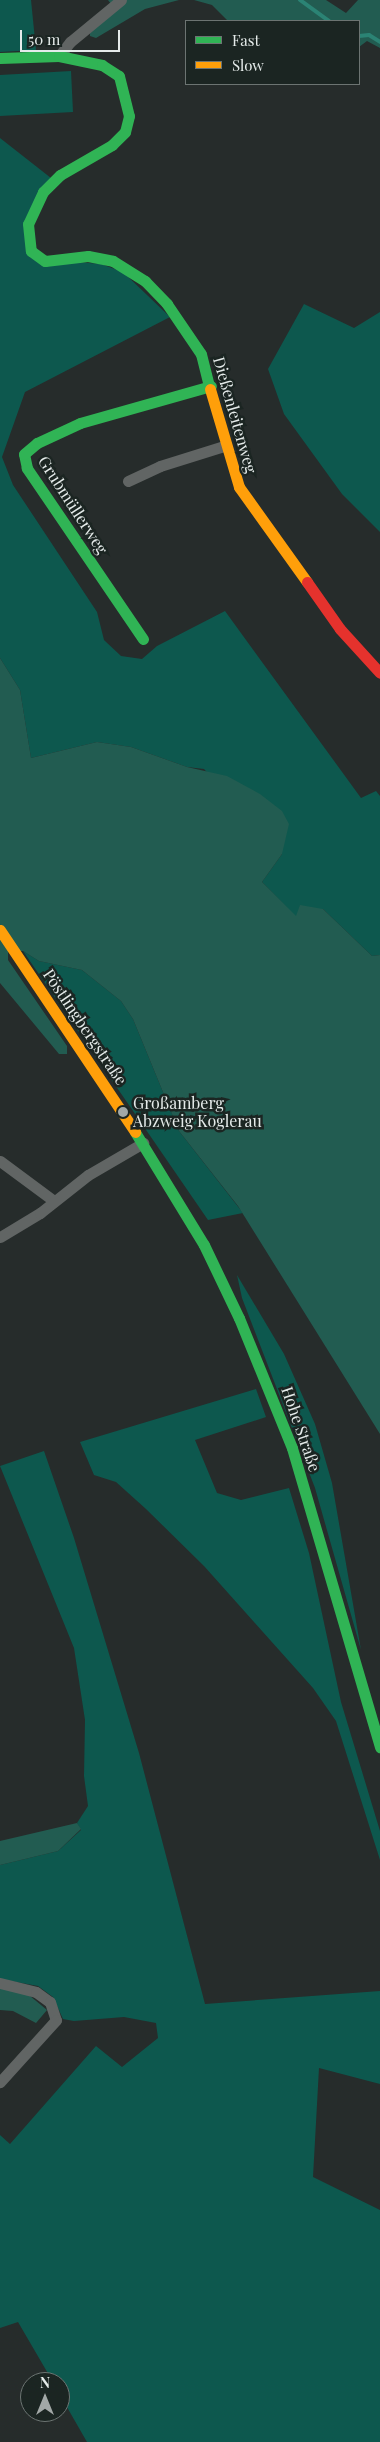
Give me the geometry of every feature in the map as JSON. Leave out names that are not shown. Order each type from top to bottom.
[{"type":"street","points":[[59,56],[70,42],[121,0]]},
{"type":"street","name":"Dießenleitenweg","points":[[0,58],[59,56],[102,66],[115,73],[123,86],[129,122],[118,140],[60,175],[43,192],[29,219],[31,251],[45,261],[99,257],[138,276],[158,293],[191,337],[211,386],[224,446],[248,500],[340,629],[380,673]]},
{"type":"street","name":"Grubmüllerweg","points":[[143,639],[27,468],[24,454],[37,443],[80,423],[211,386]]},
{"type":"street","points":[[128,481],[168,463],[224,446]]},
{"type":"street","name":"Pöstlingbergstraße","points":[[0,930],[143,1142]]},
{"type":"street","points":[[0,1237],[54,1201],[88,1175],[143,1142]]},
{"type":"street","name":"Hohe Straße","points":[[143,1142],[210,1257],[263,1370],[292,1448],[380,1747]]},
{"type":"street","points":[[0,1161],[54,1201]]},
{"type":"street","points":[[0,1983],[36,1992],[50,2002],[56,2020],[0,2082]]},
{"type":"green space","points":[[0,0],[31,0],[36,50],[0,52]]},
{"type":"green space","points":[[108,0],[179,0],[145,9],[96,38],[90,36],[90,30],[111,4]]},
{"type":"green space","points":[[194,0],[326,0],[346,13],[358,0],[380,0],[380,48],[367,41],[360,46],[360,20],[227,20],[212,5]]},
{"type":"green space","points":[[71,71],[73,112],[0,116],[0,75]]},
{"type":"green space","points":[[0,138],[51,178],[24,225],[40,259],[101,264],[123,272],[170,317],[25,392],[2,457],[13,485],[97,612],[104,640],[121,656],[142,659],[157,646],[225,611],[361,798],[376,791],[380,796],[380,955],[372,956],[323,909],[296,917],[262,882],[282,854],[204,769],[187,767],[131,747],[97,742],[31,758],[20,690],[0,658]]},
{"type":"green space","points":[[304,304],[354,328],[380,312],[380,532],[342,494],[284,414],[268,369]]},
{"type":"green space","points":[[0,658],[20,690],[31,758],[97,742],[131,747],[187,767],[227,776],[260,794],[282,811],[289,824],[282,854],[262,882],[296,916],[300,905],[323,909],[372,956],[380,955],[380,1434],[238,1206],[179,1131],[133,1019],[121,1001],[82,970],[39,961],[23,951],[8,951],[8,960],[67,1046],[67,1054],[59,1054],[0,983]]},
{"type":"green space","points":[[23,951],[39,961],[82,970],[121,1001],[133,1019],[179,1131],[243,1213],[208,1220]]},
{"type":"green space","points":[[237,1275],[284,1354],[315,1424],[332,1483],[361,1650],[315,1488],[242,1298]]},
{"type":"green space","points":[[256,1389],[266,1417],[195,1440],[217,1493],[241,1500],[289,1488],[309,1553],[341,1702],[380,1831],[380,1860],[336,1721],[313,1688],[204,1566],[146,1509],[116,1482],[94,1475],[80,1442]]},
{"type":"green space","points":[[44,1451],[74,1538],[139,1753],[205,2004],[380,1991],[380,2084],[319,2068],[313,2177],[380,2210],[380,2442],[87,2442],[70,2412],[70,2372],[47,2372],[18,2322],[0,2328],[0,2135],[10,2144],[96,2046],[122,2067],[158,2038],[156,2023],[124,2017],[74,2021],[63,2019],[53,1997],[38,1986],[0,1979],[0,1865],[58,1851],[81,1830],[77,1823],[88,1806],[84,1776],[85,1720],[74,1648],[0,1466]]},
{"type":"green space","points":[[77,1823],[81,1829],[58,1851],[0,1865],[0,1841]]},
{"type":"green space","points":[[0,1987],[24,1991],[47,2010],[36,2023],[13,2011],[0,2010]]},
{"type":"waterway","points":[[300,0],[328,20]]},
{"type":"waterway","points":[[360,36],[369,35],[380,42]]},
{"type":"traffic: fast","points":[[0,58],[59,56],[102,65],[119,76],[129,116],[125,132],[112,145],[60,175],[43,192],[28,224],[31,251],[45,261],[88,256],[113,261],[145,281],[167,304],[201,354],[210,389]]},
{"type":"traffic: fast","points":[[143,639],[27,468],[24,454],[37,443],[80,423],[211,386]]},
{"type":"traffic: fast","points":[[135,1132],[204,1245],[239,1318],[292,1448],[380,1747]]},
{"type":"traffic: slow","points":[[210,389],[239,487],[307,582]]},
{"type":"traffic: slow","points":[[0,930],[135,1132]]},
{"type":"traffic: jam","points":[[307,582],[340,629],[380,673]]},
{"type":"place","name":"Großamberg Abzweig Koglerau","points":[[123,1112]]}]
